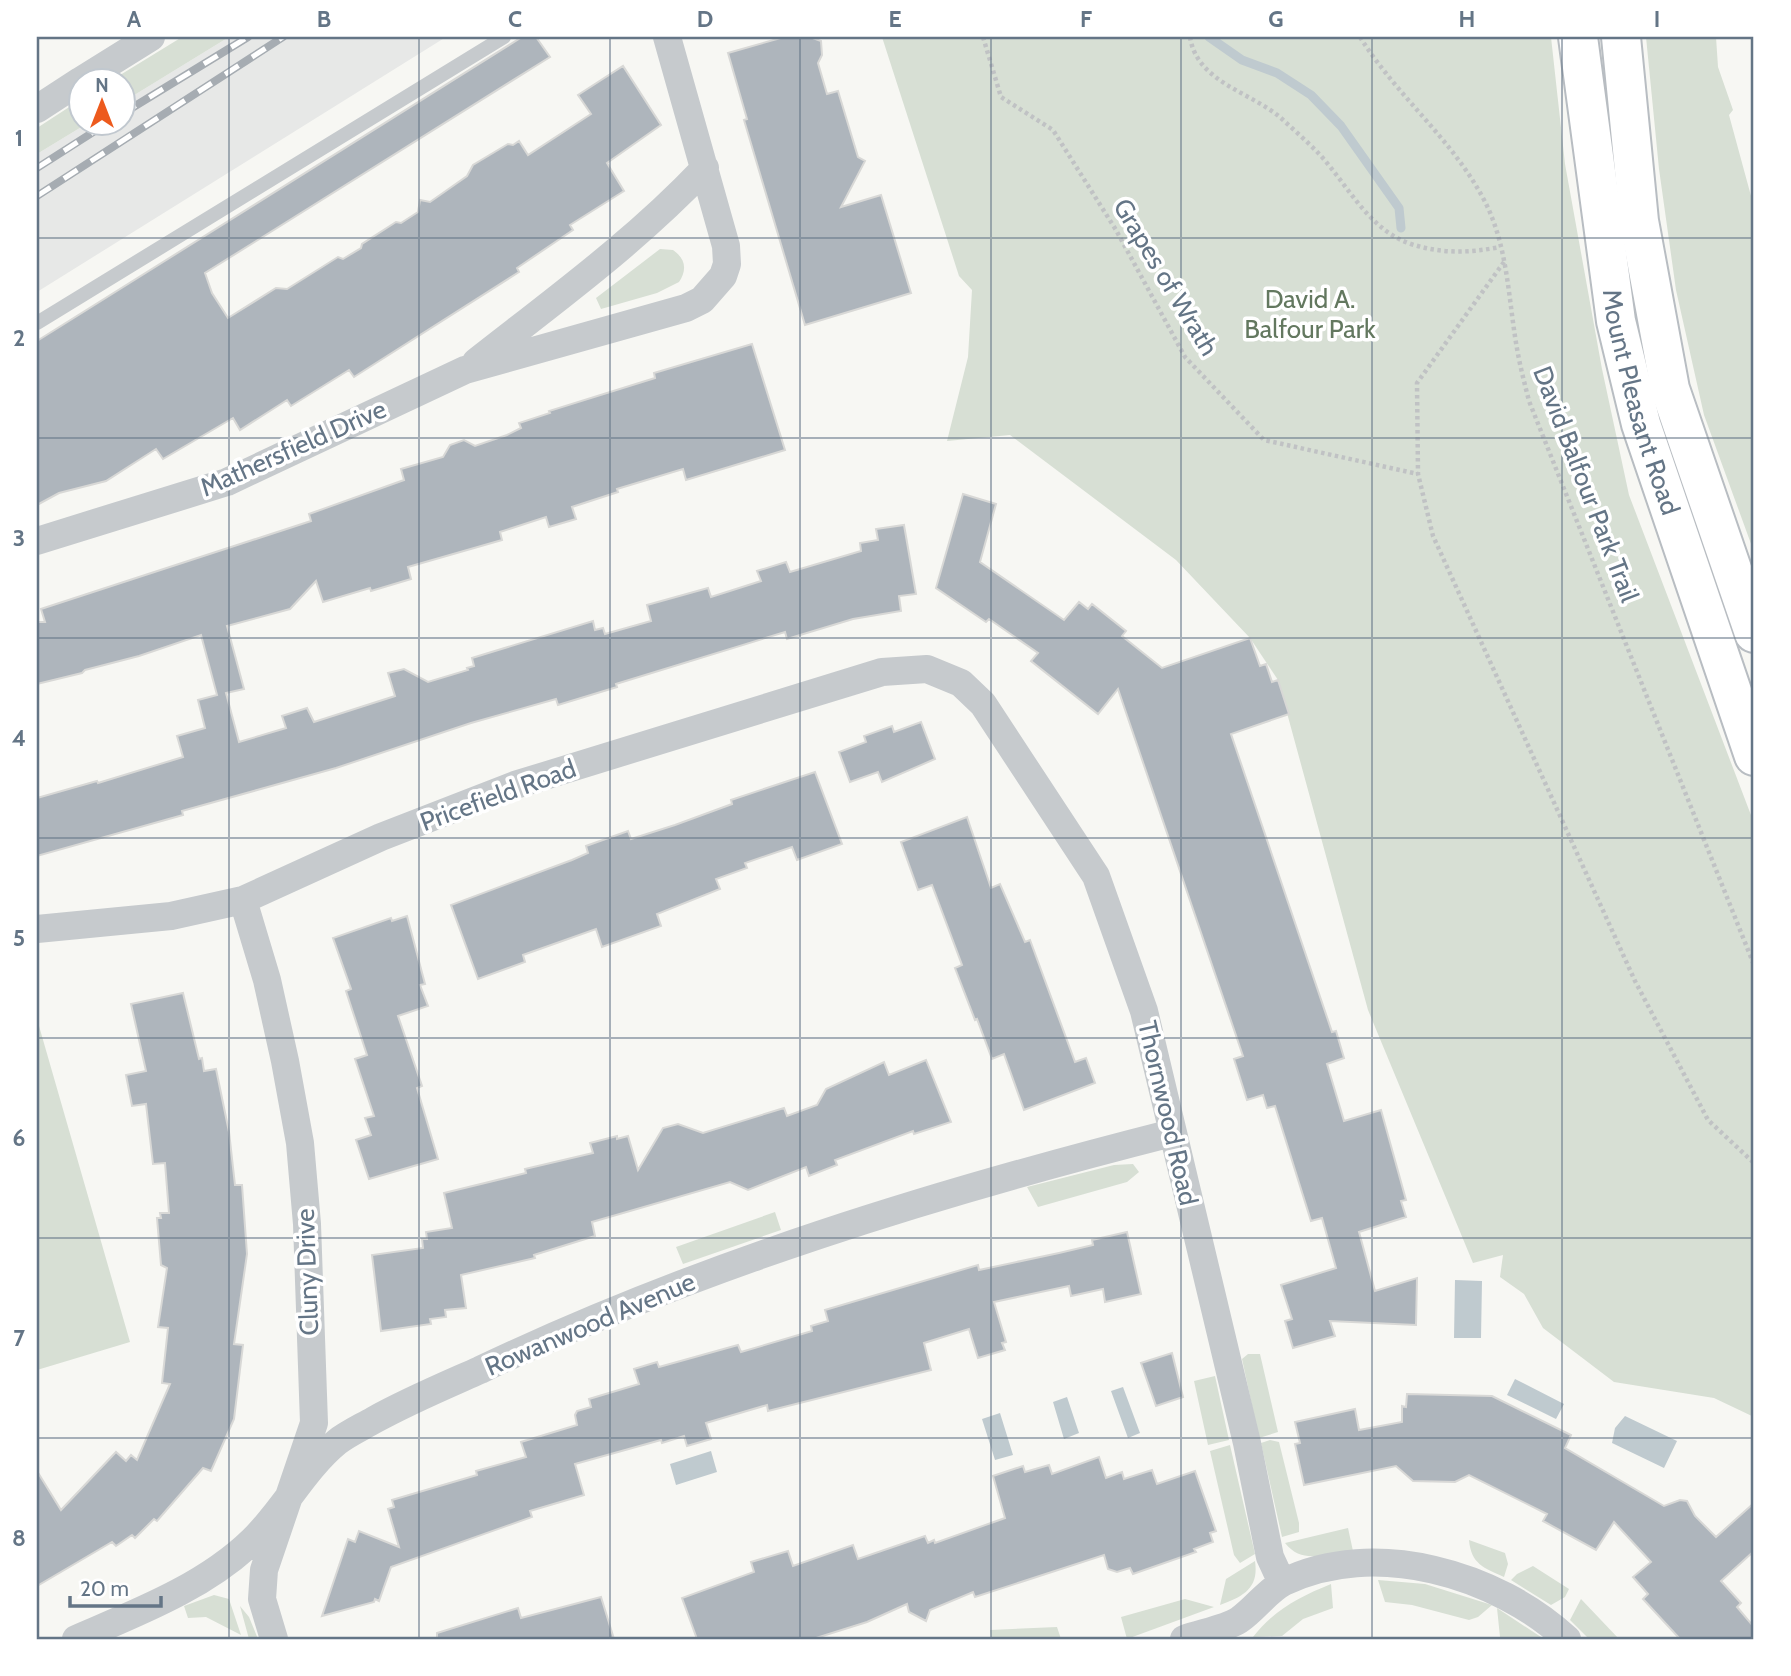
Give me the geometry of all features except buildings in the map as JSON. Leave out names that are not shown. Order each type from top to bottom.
[{"type":"main road","name":"Mount Pleasant Road","points":[[1578,37],[1616,321],[1641,424],[1754,756]]},
{"type":"main road","name":"Mount Pleasant Road","points":[[1621,37],[1639,221],[1670,390],[1754,633]]},
{"type":"street","points":[[105,66],[151,37]]},
{"type":"street","name":"Mathersfield Drive","points":[[37,541],[227,482],[465,370],[666,315],[702,300],[715,289],[727,264],[705,168],[667,37]]},
{"type":"street","points":[[37,109],[66,91]]},
{"type":"street","name":"Mathersfield Drive","points":[[465,370],[603,264],[662,213],[705,168]]},
{"type":"street","name":"Pricefield Road","points":[[37,929],[171,916],[243,900],[381,837],[515,785],[882,672],[927,669],[961,683]]},
{"type":"street","name":"Thornwood Road","points":[[961,683],[984,704],[1009,738],[1096,876],[1144,1012],[1270,1557],[1282,1583]]},
{"type":"street","name":"Cluny Drive","points":[[243,900],[267,980],[285,1061],[300,1143],[307,1224],[314,1423],[264,1570],[262,1599],[274,1639]]},
{"type":"street","name":"Rowanwood Avenue","points":[[76,1639],[134,1614],[230,1560],[254,1539],[336,1443],[375,1419],[605,1313],[793,1244],[1004,1177],[1172,1133]]},
{"type":"street","points":[[1184,1639],[1236,1630],[1282,1583],[1311,1572],[1345,1566],[1381,1564],[1452,1573],[1493,1588],[1567,1639]]},
{"type":"lane","points":[[37,323],[504,37]]},
{"type":"path","name":"Grapes of Wrath","points":[[983,37],[1001,97],[1054,130],[1116,230],[1185,357],[1264,440],[1418,474]]},
{"type":"path","points":[[1190,37],[1192,50],[1214,76],[1278,116],[1320,154],[1378,226],[1411,244],[1463,254],[1500,247]]},
{"type":"path","name":"David Balfour Park Trail","points":[[1360,37],[1383,70],[1468,172],[1484,200],[1504,262],[1518,354],[1529,401],[1754,965]]},
{"type":"path","points":[[1504,262],[1417,383],[1418,474],[1433,536],[1635,981],[1709,1120],[1754,1163]]},
{"type":"shaded area","points":[[229,37],[446,37],[37,292],[37,154],[67,136],[136,136],[136,94]]},
{"type":"shaded area","points":[[1455,1280],[1482,1281],[1481,1338],[1454,1338]]},
{"type":"shaded area","points":[[1515,1379],[1564,1404],[1556,1419],[1507,1395]]},
{"type":"shaded area","points":[[1123,1387],[1140,1433],[1128,1438],[1111,1391]]},
{"type":"shaded area","points":[[1067,1397],[1079,1433],[1064,1439],[1053,1402]]},
{"type":"shaded area","points":[[1000,1413],[1013,1455],[995,1460],[982,1419]]},
{"type":"shaded area","points":[[1625,1416],[1677,1441],[1664,1468],[1612,1443],[1615,1428]]},
{"type":"shaded area","points":[[711,1451],[717,1472],[676,1485],[670,1464]]},
{"type":"green space","points":[[182,37],[229,37],[136,94],[135,66]]},
{"type":"green space","name":"David A. Balfour Park","points":[[882,37],[1551,37],[1565,164],[1602,369],[1629,495],[1754,823],[1754,1417],[1714,1398],[1614,1382],[1543,1328],[1524,1294],[1500,1277],[1503,1255],[1473,1263],[1368,1010],[1278,680],[1250,638],[1176,560],[1010,435],[947,441],[968,357],[972,290],[959,276]]},
{"type":"green space","points":[[1646,37],[1716,37],[1718,67],[1733,110],[1729,115],[1754,207],[1754,552],[1704,415],[1676,290],[1659,169]]},
{"type":"green space","points":[[66,109],[67,136],[37,154],[37,128]]},
{"type":"green space","points":[[660,249],[673,250],[681,257],[684,269],[679,282],[657,293],[601,309],[596,298]]},
{"type":"green space","points":[[37,1019],[130,1342],[37,1370]]},
{"type":"green space","points":[[1133,1164],[1139,1172],[1127,1182],[1038,1207],[1027,1187],[1114,1165]]},
{"type":"green space","points":[[775,1212],[781,1230],[683,1264],[676,1247]]},
{"type":"green space","points":[[1248,1354],[1260,1354],[1278,1432],[1259,1438],[1242,1359]]},
{"type":"green space","points":[[1215,1376],[1229,1440],[1208,1445],[1194,1381]]},
{"type":"green space","points":[[1270,1440],[1279,1442],[1299,1523],[1299,1532],[1282,1537],[1261,1443]]},
{"type":"green space","points":[[1230,1445],[1255,1554],[1240,1563],[1234,1555],[1210,1451]]},
{"type":"green space","points":[[1348,1528],[1353,1551],[1308,1556],[1292,1550],[1285,1543]]},
{"type":"green space","points":[[1469,1540],[1505,1553],[1508,1564],[1504,1577],[1485,1568],[1476,1560],[1472,1555]]},
{"type":"green space","points":[[1255,1561],[1255,1578],[1248,1590],[1220,1605],[1226,1579]]},
{"type":"green space","points":[[1533,1566],[1569,1589],[1565,1597],[1551,1605],[1511,1580]]},
{"type":"green space","points":[[1378,1580],[1425,1584],[1492,1605],[1478,1617],[1469,1620],[1412,1605],[1385,1602]]},
{"type":"green space","points":[[1331,1584],[1333,1608],[1303,1619],[1282,1636],[1253,1637],[1288,1605]]},
{"type":"green space","points":[[214,1595],[229,1599],[241,1635],[206,1617],[188,1618],[184,1606]]},
{"type":"green space","points":[[1185,1599],[1214,1607],[1127,1639],[1121,1617]]},
{"type":"green space","points":[[1581,1599],[1619,1639],[1589,1639],[1570,1620]]},
{"type":"green space","points":[[240,1606],[249,1617],[258,1639],[249,1639]]},
{"type":"green space","points":[[1497,1608],[1544,1639],[1500,1637]]},
{"type":"green space","points":[[1057,1627],[1061,1639],[991,1639],[990,1630]]},
{"type":"waterway","points":[[1209,37],[1242,60],[1277,73],[1311,95],[1341,126],[1399,208],[1401,228]]},
{"type":"railway","points":[[136,105],[248,37]]},
{"type":"railway","points":[[37,196],[283,37]]},
{"type":"railway","points":[[37,168],[87,136]]}]
